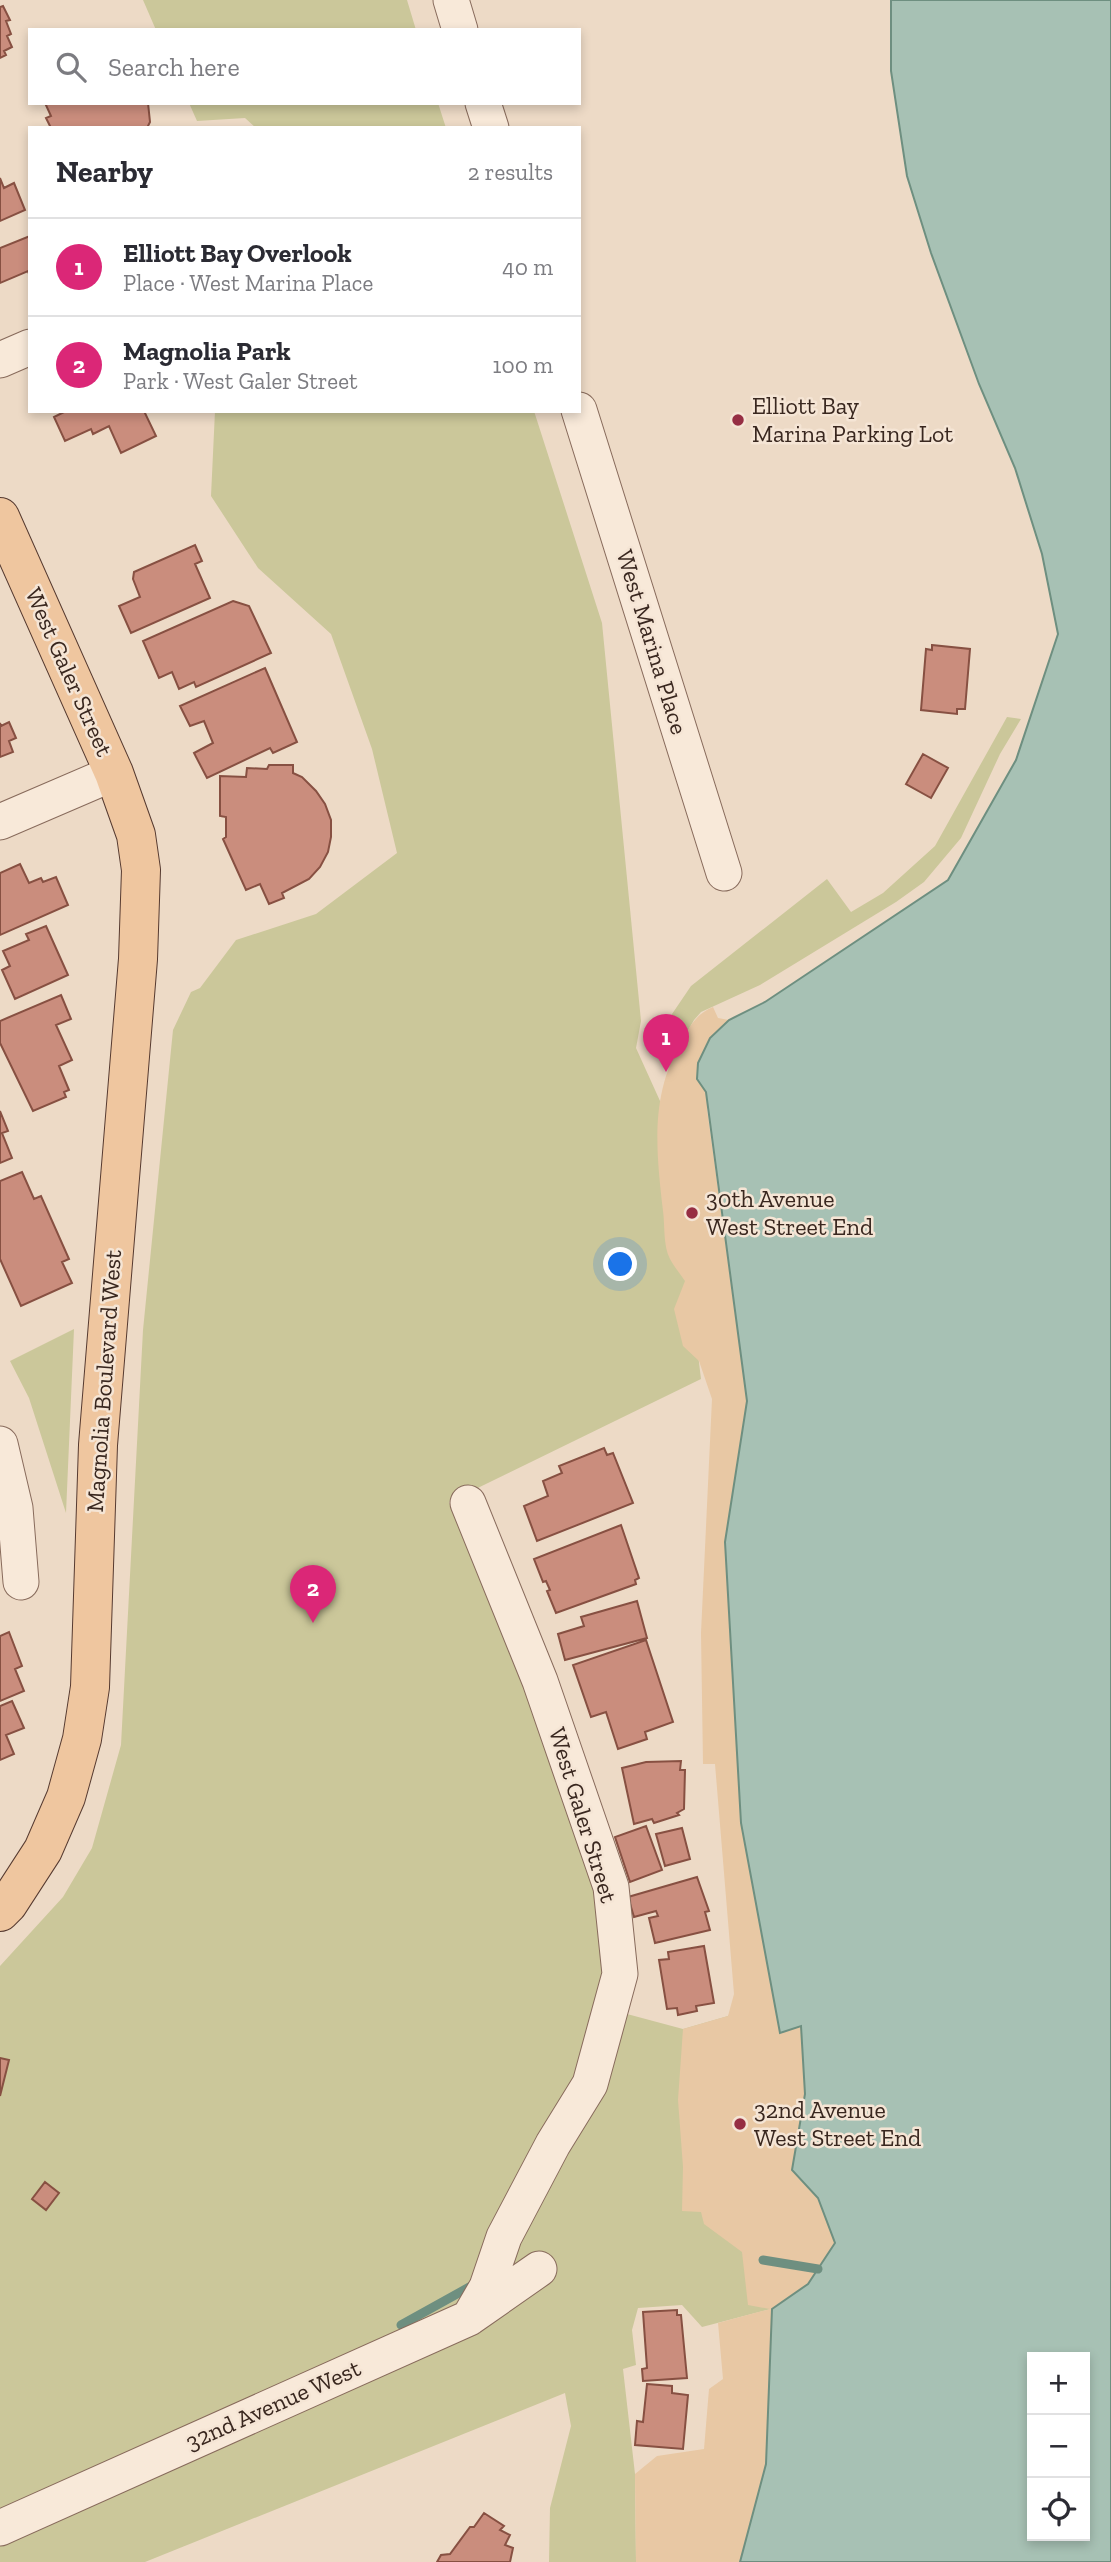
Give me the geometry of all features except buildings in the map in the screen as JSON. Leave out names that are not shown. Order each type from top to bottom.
[{"type":"main road","name":"West Galer Street","points":[[0,517],[114,773],[134,830]]},
{"type":"main road","name":"Magnolia Boulevard West","points":[[0,1912],[43,1850],[66,1797],[82,1739],[90,1686],[97,1445],[138,959],[141,870],[134,830]]},
{"type":"street","points":[[451,0],[459,28]]},
{"type":"street","points":[[484,105],[490,126]]},
{"type":"street","points":[[0,360],[28,348]]},
{"type":"street","name":"West Marina Place","points":[[580,413],[724,873]]},
{"type":"street","points":[[0,821],[114,773]]},
{"type":"street","points":[[0,1444],[15,1507],[21,1582]]},
{"type":"street","name":"West Galer Street","points":[[467,1503],[540,1681],[611,1887],[620,1974],[590,2084],[553,2144],[504,2237],[487,2287],[469,2318]]},
{"type":"street","name":"32nd Avenue West","points":[[0,2528],[469,2318],[539,2269]]},
{"type":"shaded area","points":[[143,0],[407,0],[415,28],[155,28]]},
{"type":"shaded area","points":[[891,0],[1111,0],[1111,2562],[740,2562],[766,2464],[772,2309],[808,2284],[835,2243],[818,2198],[792,2170],[805,2094],[801,2026],[780,2033],[741,1823],[725,1542],[747,1401],[706,1092],[697,1079],[698,1063],[710,1038],[729,1020],[765,1002],[948,880],[1016,760],[1058,634],[1042,554],[1015,468],[979,384],[931,253],[907,176],[891,71]]},
{"type":"shaded area","points":[[190,105],[439,105],[445,126],[254,126],[245,118],[197,121]]},
{"type":"shaded area","points":[[215,413],[535,413],[602,623],[641,1021],[636,1048],[670,1123],[701,1379],[449,1502],[557,1762],[588,1856],[627,2014],[683,2029],[728,2016],[767,1963],[741,1823],[1016,1784],[740,2562],[766,2464],[771,2309],[702,2327],[682,2305],[638,2308],[632,2330],[636,2365],[623,2369],[635,2474],[636,2562],[549,2562],[550,2508],[571,2426],[565,2393],[145,2562],[0,2562],[0,1966],[63,1897],[92,1848],[121,1745],[143,1330],[173,1030],[191,992],[200,988],[236,940],[316,914],[397,853],[372,749],[331,634],[258,568],[211,496]]},
{"type":"shaded area","points":[[1007,717],[1021,719],[1000,754],[961,838],[924,882],[760,985],[701,1012],[671,1060],[664,1045],[670,1034],[670,1017],[691,986],[827,879],[851,912],[883,893],[935,846]]},
{"type":"shaded area","points":[[74,1329],[66,1513],[29,1398],[10,1361]]},
{"type":"sand","points":[[713,1007],[718,1018],[729,1020],[707,1109],[747,1401],[725,1542],[741,1823],[780,2033],[801,2026],[805,2094],[792,2170],[818,2198],[835,2243],[808,2284],[772,2309],[766,2464],[740,2562],[636,2562],[635,2474],[657,2456],[704,2449],[709,2389],[723,2379],[718,2323],[770,2309],[748,2305],[742,2252],[704,2224],[701,2212],[682,2211],[683,2167],[678,2100],[683,2029],[728,2016],[734,1994],[715,1764],[703,1764],[701,1633],[712,1399],[699,1361],[683,1346],[674,1309],[685,1281],[666,1248],[657,1145],[660,1103],[671,1062],[694,1021]]},
{"type":"waterway","points":[[763,2260],[818,2269]]},
{"type":"waterway","points":[[401,2325],[473,2285]]},
{"type":"place","name":"Elliott Bay Marina Parking Lot","points":[[738,420]]},
{"type":"place","name":"Elliott Bay Overlook","points":[[666,1072]]},
{"type":"place","name":"30th Avenue West Street End","points":[[692,1213]]},
{"type":"place","name":"Magnolia Park","points":[[313,1623]]},
{"type":"place","name":"32nd Avenue West Street End","points":[[740,2124]]}]
